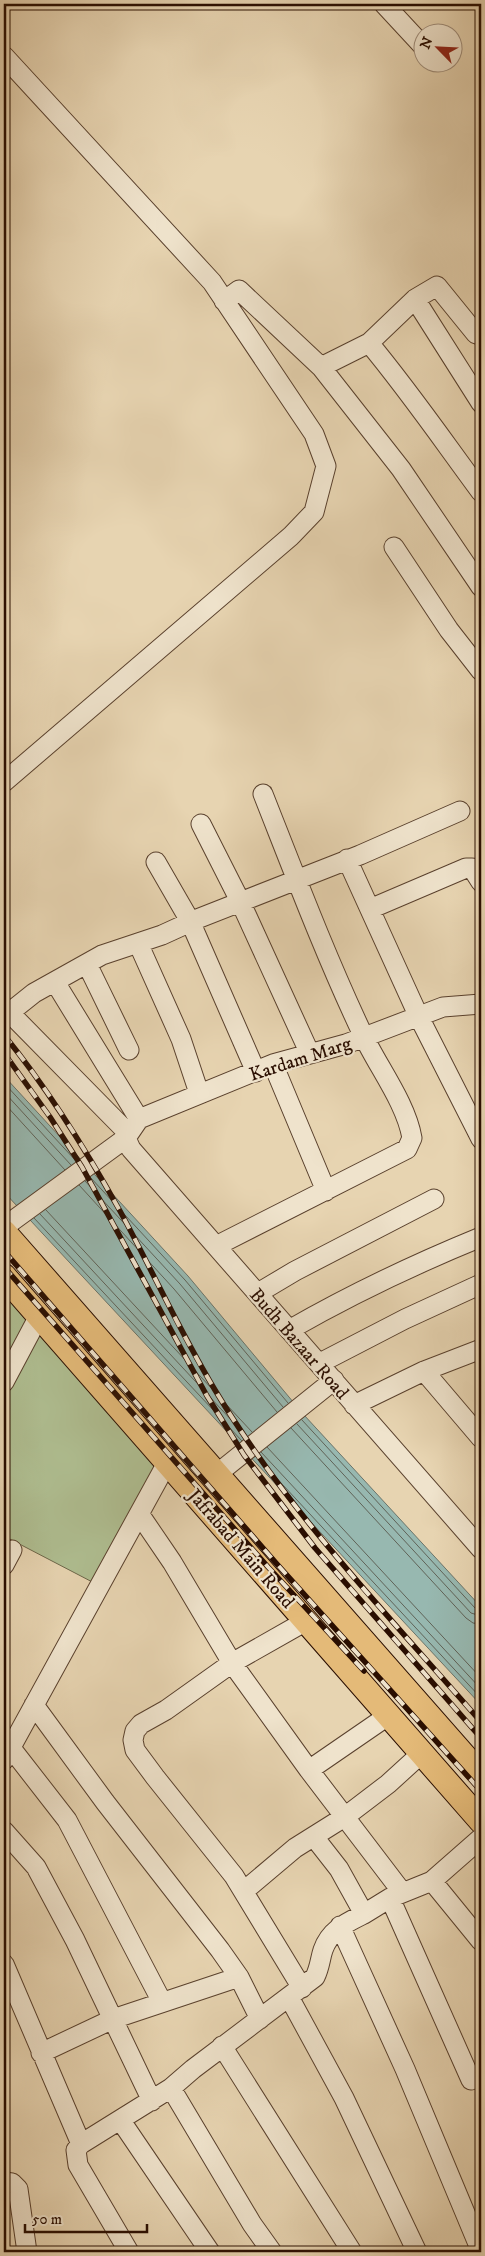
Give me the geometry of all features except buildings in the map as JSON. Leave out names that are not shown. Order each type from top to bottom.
[{"type":"main road","name":"Jafrabad Main Road","points":[[4,1232],[481,1775]]},
{"type":"main road","name":"Jafrabad Main Road","points":[[4,1276],[481,1821]]},
{"type":"street","points":[[384,4],[412,34]]},
{"type":"street","points":[[4,56],[212,282],[314,434],[326,466],[314,512],[291,536],[4,782]]},
{"type":"street","points":[[321,367],[369,343],[415,299],[437,286],[479,331]]},
{"type":"street","points":[[224,300],[239,290],[321,367],[417,492],[481,587]]},
{"type":"street","points":[[415,299],[481,403]]},
{"type":"street","points":[[369,343],[403,383],[442,442],[481,492]]},
{"type":"street","points":[[394,547],[449,630],[481,671]]},
{"type":"street","points":[[216,1246],[407,1149],[412,1138],[391,1086],[364,1037],[296,879],[263,794]]},
{"type":"street","points":[[131,1130],[6,1010],[102,955],[162,935],[460,811]]},
{"type":"street","points":[[201,824],[240,901],[310,1054]]},
{"type":"street","points":[[347,859],[418,1015],[481,1138]]},
{"type":"street","points":[[156,862],[190,922],[326,1191]]},
{"type":"street","points":[[370,909],[466,868],[472,868],[477,872],[481,882]]},
{"type":"street","points":[[138,943],[181,1039],[199,1093]]},
{"type":"street","points":[[87,964],[129,1050]]},
{"type":"street","points":[[55,982],[131,1130]]},
{"type":"street","name":"Kardam Marg","points":[[4,1227],[131,1130],[199,1093],[264,1068],[364,1037],[443,1007],[481,1004]]},
{"type":"street","name":"Budh Bazaar Road","points":[[131,1130],[131,1149],[320,1363],[354,1406],[481,1550]]},
{"type":"street","points":[[258,1293],[295,1271],[434,1199]]},
{"type":"street","points":[[289,1330],[340,1301],[437,1255],[481,1237]]},
{"type":"street","points":[[320,1363],[404,1319],[481,1284]]},
{"type":"street","points":[[4,1382],[39,1316]]},
{"type":"street","points":[[354,1406],[424,1371],[481,1349]]},
{"type":"street","points":[[424,1371],[481,1438]]},
{"type":"street","points":[[217,1474],[334,1380]]},
{"type":"street","points":[[162,2002],[67,1820],[9,1742],[34,1706],[167,1463]]},
{"type":"street","points":[[140,1515],[172,1562],[232,1663],[309,1770],[346,1816],[396,1895],[471,2080]]},
{"type":"street","points":[[306,1621],[232,1663],[166,1710],[141,1724],[135,1731],[133,1740],[136,1750],[155,1777],[244,1891],[295,1992],[417,2252]]},
{"type":"street","points":[[34,1706],[104,1802],[220,1950],[239,1977],[260,2019]]},
{"type":"street","points":[[309,1770],[388,1715]]},
{"type":"street","points":[[244,1891],[295,1848],[346,1816],[388,1784],[422,1753]]},
{"type":"street","points":[[4,1831],[36,1867],[75,1940],[152,2101]]},
{"type":"street","points":[[314,1837],[339,1868],[364,1914]]},
{"type":"street","points":[[130,2252],[78,2164],[76,2150],[81,2144],[121,2121],[171,2088],[222,2046],[315,1976],[320,1967],[322,1951],[328,1940],[340,1926],[396,1895],[432,1881],[481,1838]]},
{"type":"street","points":[[432,1881],[481,1941]]},
{"type":"street","points":[[340,1926],[405,2069],[481,2251]]},
{"type":"street","points":[[4,1964],[81,2144]]},
{"type":"street","points":[[41,2053],[113,2019],[239,1977]]},
{"type":"street","points":[[222,2046],[352,2252]]},
{"type":"street","points":[[171,2088],[252,2224],[272,2252]]},
{"type":"street","points":[[121,2121],[210,2252]]},
{"type":"street","points":[[4,2182],[12,2183],[18,2189],[27,2252]]},
{"type":"green space","points":[[4,1288],[167,1463],[100,1586],[4,1536]]},
{"type":"water","points":[[4,1076],[188,1276],[304,1415],[481,1607],[481,1705],[4,1192]]},
{"type":"railway","points":[[4,1035],[51,1098],[94,1165],[202,1368],[244,1435],[274,1478],[341,1562],[481,1722]]},
{"type":"railway","points":[[4,1053],[50,1117],[82,1167],[207,1396],[244,1455],[315,1548],[481,1738]]},
{"type":"railway","points":[[4,1251],[276,1563],[481,1791]]},
{"type":"railway","points":[[4,1267],[268,1567],[364,1671]]}]
